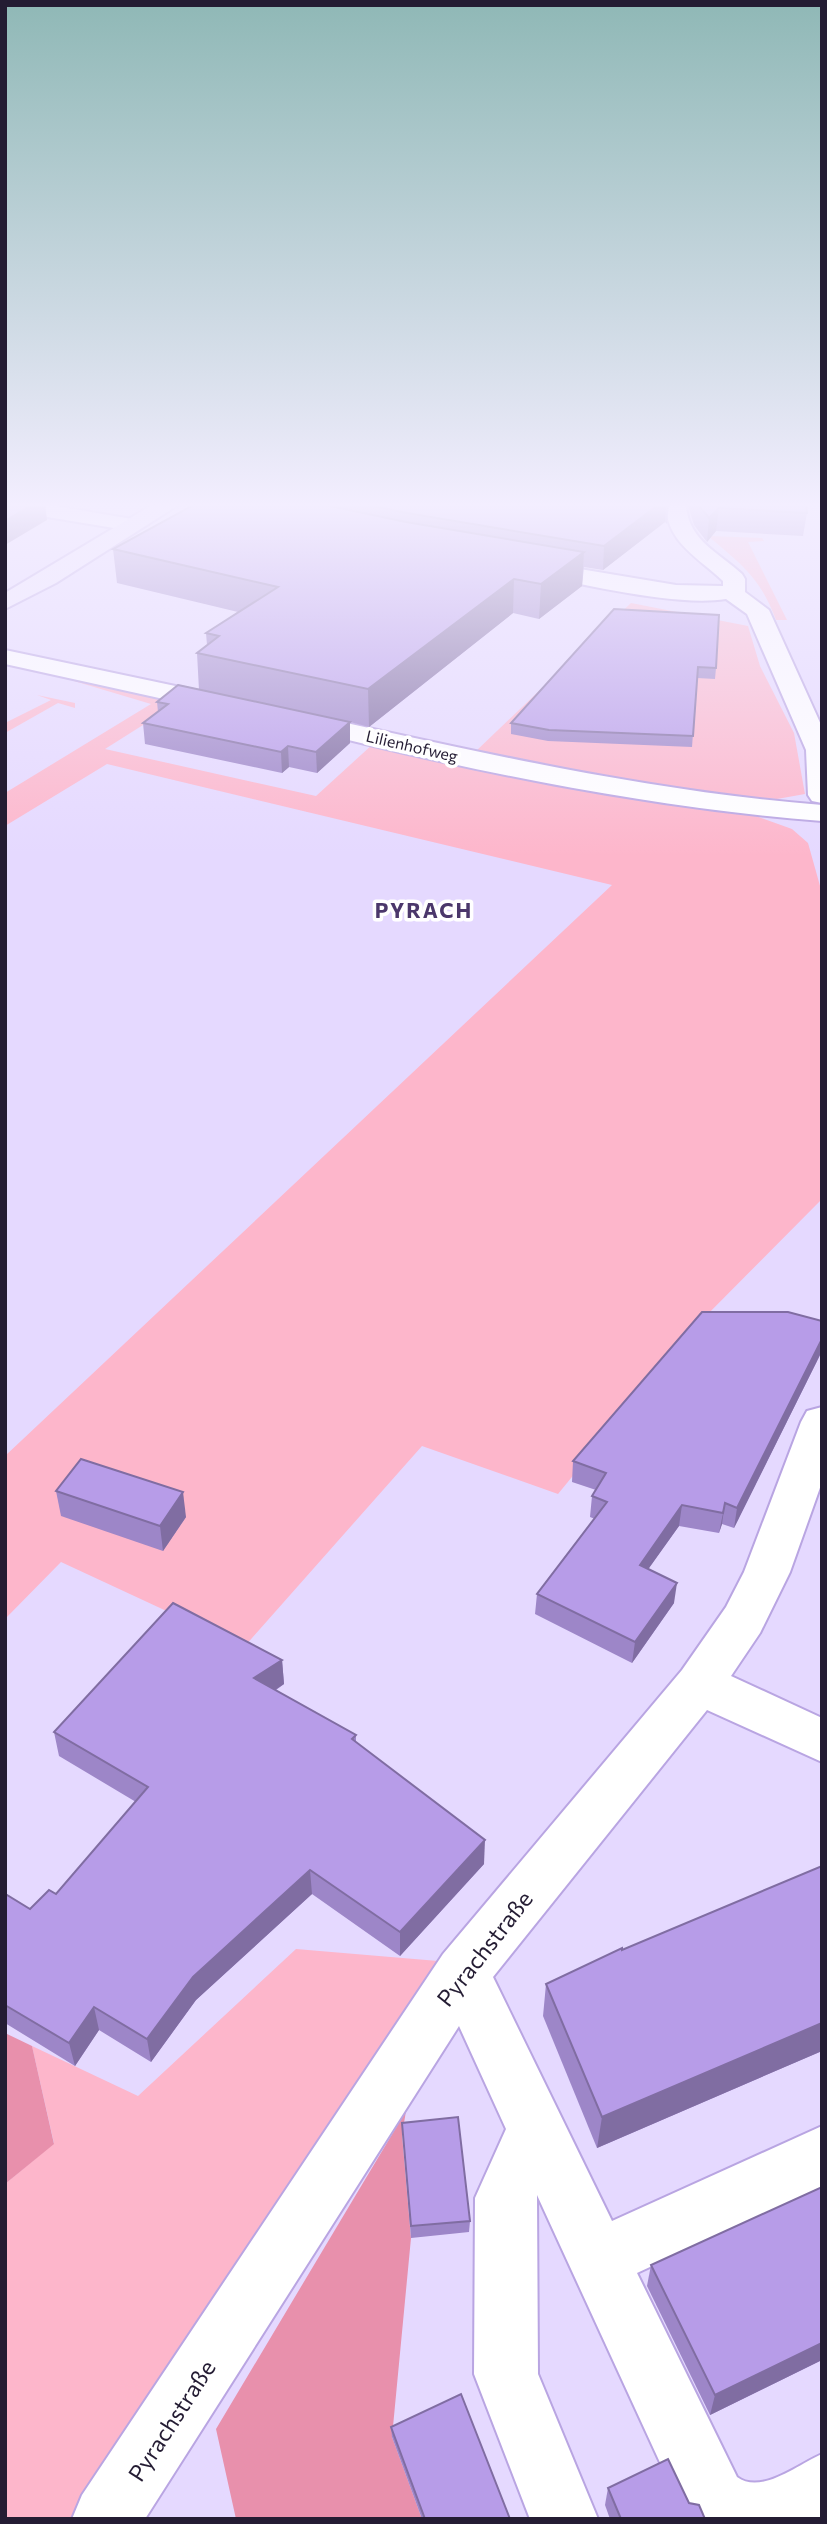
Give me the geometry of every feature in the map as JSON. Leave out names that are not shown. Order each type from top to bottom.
[{"type":"street","points":[[761,620],[820,750],[822,795]]},
{"type":"street","points":[[5,657],[245,709]]},
{"type":"street","name":"Lilienhofweg","points":[[272,715],[633,793],[766,810],[822,813]]},
{"type":"street","name":"Pyrachstraße","points":[[110,2515],[462,1972],[599,1810],[699,1684],[743,1619],[766,1572],[822,1422]]},
{"type":"street","points":[[699,1684],[822,1741]]},
{"type":"street","points":[[462,1972],[713,2501],[736,2518],[765,2518],[822,2488]]},
{"type":"street","points":[[536,2130],[505,2198],[506,2374],[564,2519]]},
{"type":"street","points":[[597,2260],[822,2156]]},
{"type":"shaded area","points":[[613,620],[716,620],[748,626],[760,666],[794,733],[805,794],[777,799],[680,793],[474,753]]},
{"type":"shaded area","points":[[77,676],[181,701],[105,749],[316,796],[373,744],[657,803],[750,814],[792,829],[808,843],[822,893],[822,1199],[693,1329],[558,1494],[422,1446],[244,1647],[61,1562],[5,1619],[5,1456],[612,885],[107,764],[5,826],[5,793],[151,704],[74,681]]},
{"type":"shaded area","points":[[37,695],[75,703],[75,708],[58,703],[5,733],[5,723],[51,700]]},
{"type":"shaded area","points":[[296,1949],[438,1961],[135,2441],[71,2519],[5,2519],[5,2184],[54,2143],[32,2046],[138,2096]]},
{"type":"shaded area","points":[[5,2033],[32,2046],[54,2144],[5,2184]]},
{"type":"shaded area","points":[[406,2111],[402,2135],[411,2238],[392,2437],[422,2519],[236,2519],[216,2429]]},
{"type":"building","points":[[227,620],[460,620],[368,689],[197,653],[219,636],[206,633]]},
{"type":"building","points":[[604,620],[719,620],[716,668],[698,667],[693,736],[549,730],[511,723]]},
{"type":"building","points":[[178,685],[350,722],[316,752],[288,746],[281,752],[143,723],[168,704],[157,702]]},
{"type":"building","points":[[702,1312],[788,1312],[822,1321],[822,1339],[737,1508],[725,1503],[723,1513],[682,1505],[640,1565],[677,1583],[635,1642],[537,1594],[607,1502],[592,1496],[606,1473],[573,1461]]},
{"type":"building","points":[[81,1459],[183,1492],[160,1526],[56,1491]]},
{"type":"building","points":[[173,1603],[282,1660],[254,1678],[356,1735],[352,1739],[485,1840],[400,1932],[310,1870],[193,1977],[147,2039],[94,2007],[69,2043],[5,2005],[5,1897],[7,1895],[30,1909],[49,1890],[56,1894],[148,1787],[54,1732]]},
{"type":"building","points":[[822,1866],[822,2023],[602,2117],[546,1984],[622,1948]]},
{"type":"building","points":[[458,2117],[470,2221],[411,2226],[402,2123]]},
{"type":"building","points":[[822,2187],[822,2343],[715,2395],[651,2265]]},
{"type":"building","points":[[461,2394],[510,2519],[425,2519],[391,2427]]},
{"type":"building","points":[[668,2459],[689,2503],[699,2505],[705,2519],[621,2519],[608,2488]]},
{"type":"district","name":"PYRACH","points":[[424,911]]}]
